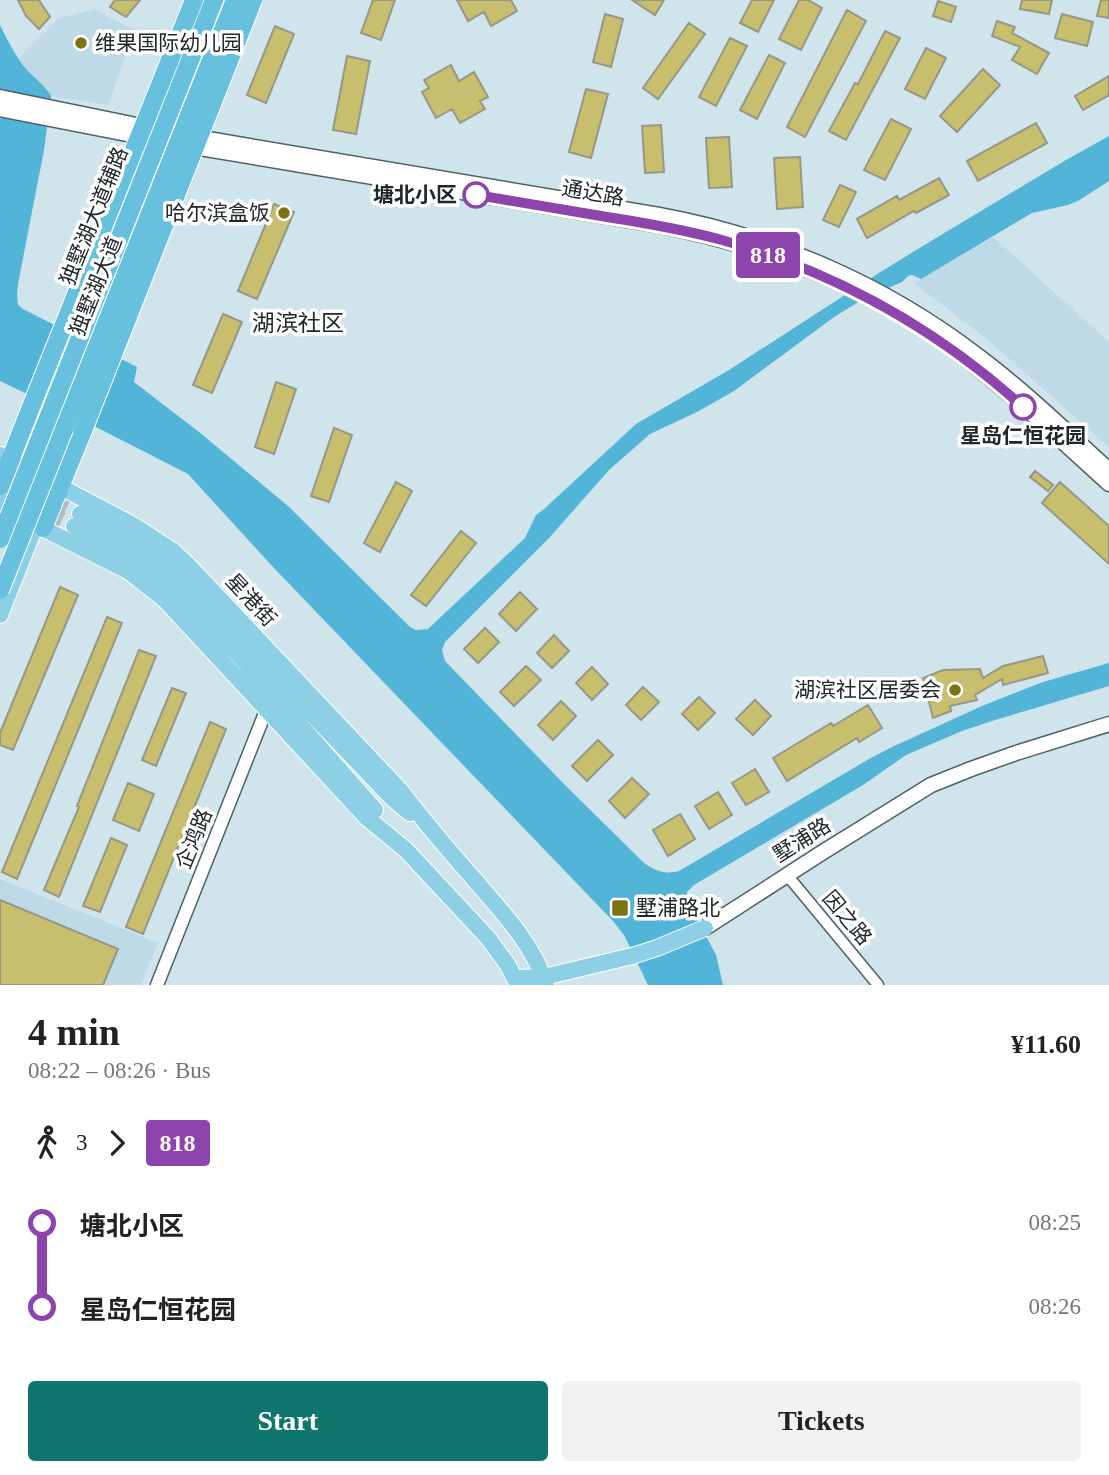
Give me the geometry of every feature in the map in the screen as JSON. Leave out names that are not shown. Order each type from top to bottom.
[{"type":"highway","points":[[0,486],[9,460],[34,409],[194,0]]},
{"type":"highway","name":"独墅湖大道","points":[[0,539],[214,0]]},
{"type":"highway","name":"独墅湖大道","points":[[0,590],[235,0]]},
{"type":"highway","points":[[40,526],[253,0]]},
{"type":"main road","name":"通达路","points":[[0,97],[60,115]]},
{"type":"main road","name":"通达路","points":[[0,108],[60,115],[680,230],[750,248],[855,285],[937,326],[1020,390],[1109,470]]},
{"type":"main road","name":"独墅湖大道辅路","points":[[75,320],[149,133]]},
{"type":"main road","points":[[79,429],[107,347],[190,141]]},
{"type":"main road","name":"通达路","points":[[873,294],[973,365],[1109,485]]},
{"type":"main road","points":[[0,508],[9,460]]},
{"type":"main road","name":"星港街","points":[[9,460],[146,533],[188,565],[400,790],[429,828],[517,929],[532,952],[545,981]]},
{"type":"main road","name":"星港街","points":[[0,508],[112,563],[147,584],[181,615],[366,817],[406,850]]},
{"type":"main road","name":"星港街","points":[[429,828],[392,798],[202,597],[174,571],[127,538],[77,520],[155,573],[193,607],[375,810],[406,850],[493,944],[516,982]]},
{"type":"main road","points":[[0,615],[40,526]]},
{"type":"main road","name":"墅浦路","points":[[516,982],[545,981],[657,948],[705,928],[931,785],[1016,753],[1109,724]]},
{"type":"street","name":"企鸿路","points":[[157,985],[267,708]]},
{"type":"street","name":"因之路","points":[[787,875],[878,985]]},
{"type":"shaded area","name":"维果国际幼儿园","points":[[96,9],[135,29],[108,105],[51,96],[19,58],[59,18]]},
{"type":"shaded area","points":[[993,237],[1109,342],[1109,447],[988,340],[914,283]]},
{"type":"shaded area","points":[[0,879],[158,943],[141,985],[0,985]]},
{"type":"water","points":[[0,25],[23,65],[51,96],[44,150],[18,284],[18,305],[137,367],[134,382],[288,506],[416,630],[428,629],[525,538],[536,515],[636,424],[729,370],[941,235],[1109,136],[1109,181],[1078,201],[1032,213],[921,279],[908,276],[902,282],[865,298],[834,317],[734,391],[650,434],[609,470],[550,537],[445,642],[442,650],[445,661],[565,785],[643,862],[664,872],[679,871],[869,759],[982,706],[1043,682],[1109,663],[1109,686],[962,731],[906,755],[863,785],[694,885],[687,892],[687,900],[716,955],[723,985],[648,985],[624,935],[612,920],[273,567],[188,474],[0,381]]},
{"type":"building","points":[[18,0],[39,0],[50,17],[39,29],[26,16]]},
{"type":"building","points":[[115,0],[140,0],[126,17],[110,7]]},
{"type":"building","points":[[373,0],[395,0],[381,40],[361,33]]},
{"type":"building","points":[[457,0],[511,0],[517,11],[491,26],[484,12],[468,21]]},
{"type":"building","points":[[632,0],[664,0],[655,15]]},
{"type":"building","points":[[752,0],[774,0],[758,32],[740,23]]},
{"type":"building","points":[[799,0],[808,0],[822,8],[801,50],[779,39]]},
{"type":"building","points":[[1022,0],[1052,0],[1049,14],[1020,9]]},
{"type":"building","points":[[1101,0],[1109,0],[1109,18],[1097,16]]},
{"type":"building","points":[[938,1],[956,7],[951,22],[933,16]]},
{"type":"building","points":[[847,10],[866,21],[805,137],[787,127]]},
{"type":"building","points":[[605,14],[623,19],[611,67],[593,62]]},
{"type":"building","points":[[1062,14],[1093,22],[1087,46],[1055,38]]},
{"type":"building","points":[[997,21],[1015,27],[1012,33],[1049,53],[1037,74],[1012,60],[1020,47],[992,36]]},
{"type":"building","points":[[689,23],[705,34],[658,99],[643,88]]},
{"type":"building","points":[[275,26],[294,34],[266,103],[247,95]]},
{"type":"building","points":[[885,31],[900,38],[846,140],[829,131],[855,83],[858,84]]},
{"type":"building","points":[[730,38],[747,46],[716,106],[699,97]]},
{"type":"building","points":[[926,48],[946,58],[925,99],[905,89]]},
{"type":"building","points":[[769,55],[785,63],[757,119],[740,110]]},
{"type":"building","points":[[347,56],[370,61],[356,134],[333,130]]},
{"type":"building","points":[[451,65],[459,81],[474,72],[488,97],[480,101],[485,109],[460,123],[452,109],[436,118],[422,92],[429,88],[424,80]]},
{"type":"building","points":[[983,69],[1000,85],[957,132],[940,116]]},
{"type":"building","points":[[1109,76],[1109,95],[1083,110],[1075,96]]},
{"type":"building","points":[[586,89],[608,94],[591,158],[569,152]]},
{"type":"building","points":[[891,119],[911,129],[885,180],[864,170]]},
{"type":"building","points":[[1036,123],[1047,143],[978,181],[967,161]]},
{"type":"building","points":[[661,125],[664,172],[645,173],[642,126]]},
{"type":"building","points":[[729,137],[732,187],[709,188],[706,138]]},
{"type":"building","points":[[800,157],[803,207],[777,209],[774,158]]},
{"type":"building","points":[[939,178],[949,195],[867,238],[857,219],[897,196],[899,200]]},
{"type":"building","points":[[840,185],[856,192],[839,227],[823,220]]},
{"type":"building","points":[[274,204],[294,212],[257,299],[238,291]]},
{"type":"building","points":[[223,314],[242,322],[212,393],[193,385]]},
{"type":"building","points":[[276,382],[296,389],[274,454],[255,447]]},
{"type":"building","points":[[334,428],[352,435],[329,502],[311,496]]},
{"type":"building","points":[[1035,471],[1053,485],[1048,491],[1030,477]]},
{"type":"building","points":[[396,482],[412,491],[380,552],[364,543]]},
{"type":"building","points":[[1060,482],[1109,526],[1109,564],[1042,503]]},
{"type":"building","points":[[461,531],[476,543],[426,606],[411,595]]},
{"type":"building","points":[[60,587],[78,595],[13,750],[0,745],[0,733]]},
{"type":"building","points":[[520,592],[537,609],[516,631],[499,614]]},
{"type":"building","points":[[107,617],[122,623],[17,879],[2,872]]},
{"type":"building","points":[[485,628],[499,642],[478,663],[464,649]]},
{"type":"building","points":[[554,635],[569,651],[552,668],[537,653]]},
{"type":"building","points":[[139,650],[156,656],[59,897],[44,890]]},
{"type":"building","name":"湖滨社区居委会","points":[[1043,656],[1048,673],[1003,685],[1002,679],[975,695],[977,700],[950,706],[951,711],[933,718],[923,678],[943,670],[980,669],[983,678],[1003,666]]},
{"type":"building","points":[[526,666],[541,680],[514,706],[500,692]]},
{"type":"building","points":[[592,667],[608,684],[592,700],[576,683]]},
{"type":"building","points":[[643,687],[659,702],[641,720],[626,705]]},
{"type":"building","points":[[172,688],[186,693],[156,766],[142,760]]},
{"type":"building","points":[[699,697],[715,713],[698,730],[682,714]]},
{"type":"building","points":[[755,700],[771,716],[753,735],[736,719]]},
{"type":"building","points":[[561,701],[576,716],[553,740],[538,725]]},
{"type":"building","points":[[868,705],[882,728],[859,742],[857,738],[787,781],[773,758],[831,723],[833,726]]},
{"type":"building","points":[[210,722],[226,729],[143,934],[126,927]]},
{"type":"building","points":[[598,740],[613,755],[587,781],[572,766]]},
{"type":"building","points":[[755,769],[769,792],[746,805],[732,783]]},
{"type":"building","points":[[632,778],[649,794],[625,818],[609,801]]},
{"type":"building","points":[[128,783],[154,794],[139,831],[113,820]]},
{"type":"building","points":[[718,792],[732,815],[709,829],[695,806]]},
{"type":"building","points":[[680,814],[695,839],[668,856],[653,830]]},
{"type":"building","points":[[111,838],[127,845],[100,912],[83,906]]},
{"type":"building","points":[[0,900],[118,949],[103,985],[0,985]]},
{"type":"tunnel","points":[[10,478],[80,514]]},
{"type":"tunnel","points":[[5,491],[74,526]]},
{"type":"bus line","name":"818","points":[[476,195],[670,228],[750,248],[780,259],[852,289],[932,335],[990,378],[1023,407]]},
{"type":"place","name":"维果国际幼儿园","points":[[81,43]]},
{"type":"place","name":"塘北小区","points":[[476,195]]},
{"type":"place","name":"哈尔滨盒饭","points":[[284,213]]},
{"type":"place","name":"星岛仁恒花园","points":[[1023,407]]},
{"type":"place","name":"湖滨社区居委会","points":[[955,690]]},
{"type":"place","name":"墅浦路北","points":[[620,908]]},
{"type":"district","name":"湖滨社区","points":[[298,323]]}]
